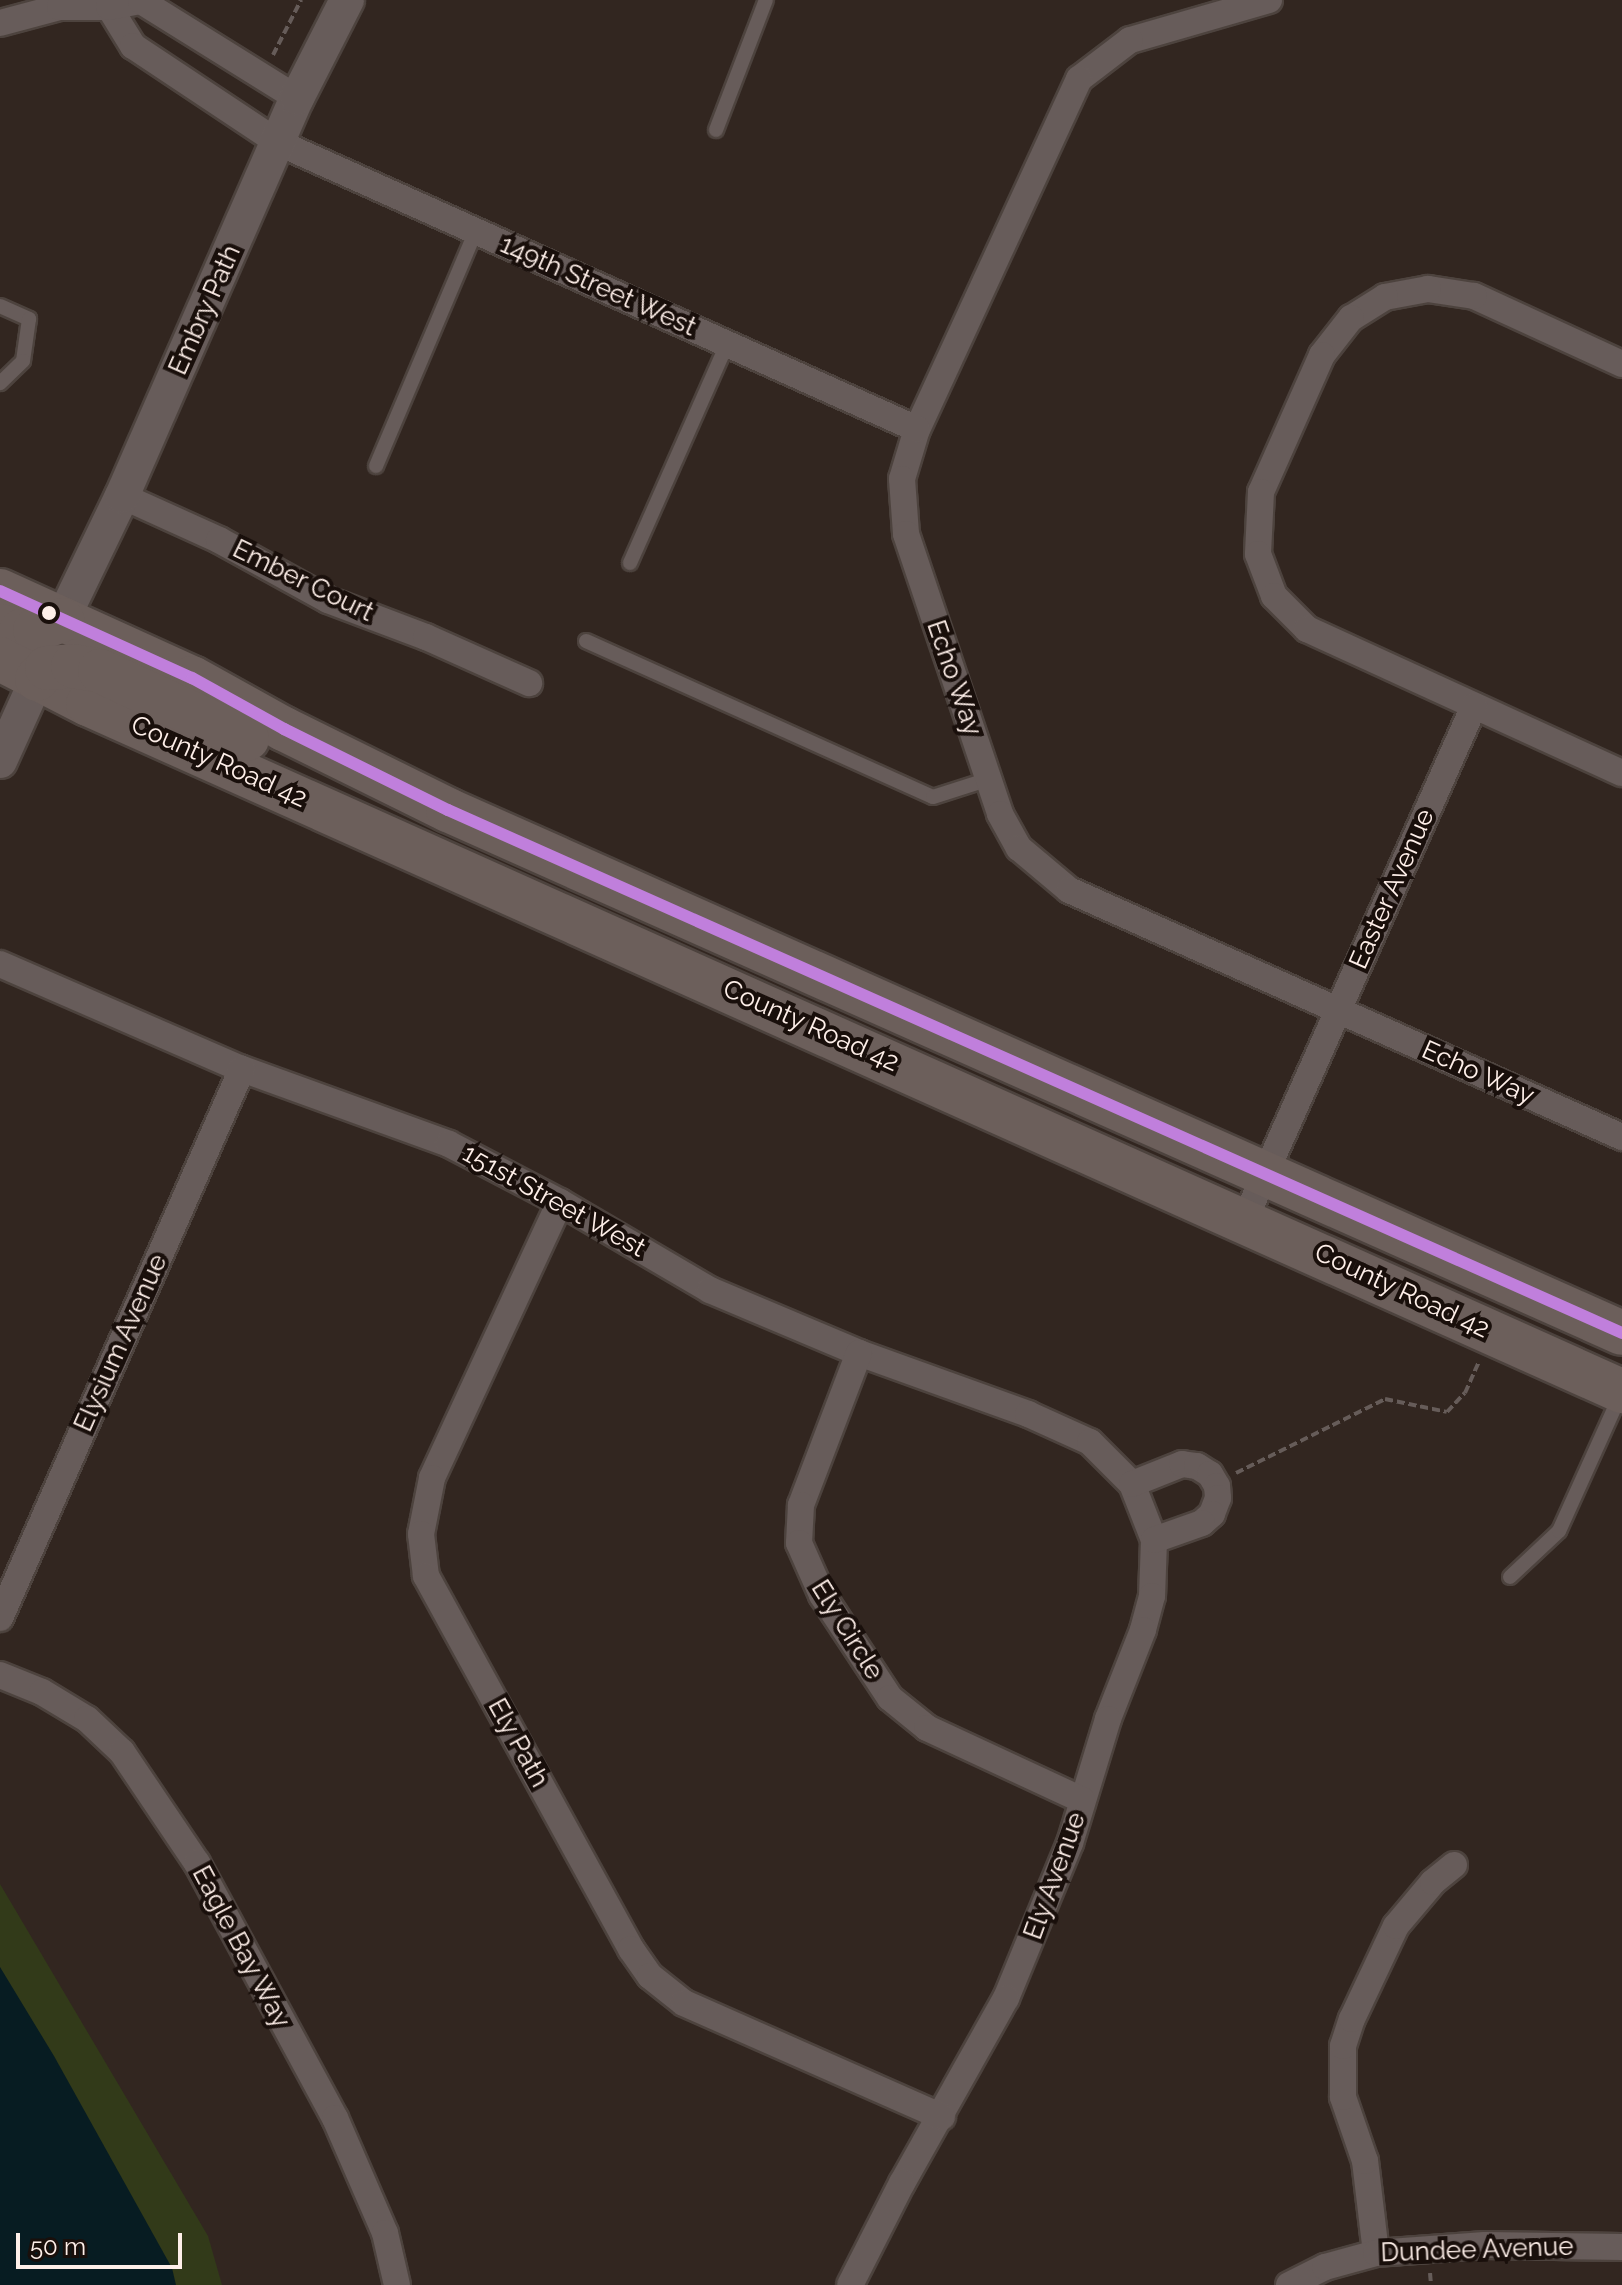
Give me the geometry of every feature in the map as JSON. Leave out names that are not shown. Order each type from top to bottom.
[{"type":"highway","name":"County Road 42","points":[[0,591],[192,678],[284,729],[448,810],[1622,1333]]},
{"type":"highway","points":[[0,626],[21,631],[62,620]]},
{"type":"highway","points":[[19,669],[73,666],[100,671],[306,766],[419,805],[448,810]]},
{"type":"highway","name":"County Road 42","points":[[19,669],[1245,1219],[1622,1392]]},
{"type":"street","name":"Embry Path","points":[[62,620],[122,496],[297,98],[347,0]]},
{"type":"street","name":"Echo Way","points":[[1269,0],[1130,40],[1079,79],[917,429],[902,479],[906,534],[1000,814],[1019,848],[1069,890],[1622,1137]]},
{"type":"street","points":[[0,23],[41,6],[109,7],[141,1],[297,98]]},
{"type":"street","name":"149th Street West","points":[[109,7],[133,46],[279,143],[917,429]]},
{"type":"street","points":[[1622,364],[1474,296],[1428,289],[1385,297],[1351,318],[1322,355],[1261,492],[1258,554],[1274,596],[1307,629],[1622,773]]},
{"type":"street","name":"Ember Court","points":[[122,496],[231,546],[328,600],[426,637],[529,683]]},
{"type":"street","points":[[0,761],[19,669]]},
{"type":"street","name":"Easter Avenue","points":[[1245,1219],[1474,706]]},
{"type":"street","name":"151st Street West","points":[[0,964],[242,1069],[449,1144],[560,1202],[710,1290],[859,1353],[1028,1414],[1090,1442],[1101,1451]]},
{"type":"street","name":"Elysium Avenue","points":[[0,1618],[242,1069]]},
{"type":"street","name":"Ely Path","points":[[560,1202],[432,1478],[421,1534],[426,1576],[631,1949],[650,1976],[684,2003],[942,2117]]},
{"type":"street","name":"Ely Circle","points":[[859,1353],[801,1505],[799,1543],[822,1595],[890,1698],[927,1728],[1082,1800]]},
{"type":"street","name":"Ely Avenue","points":[[850,2285],[902,2183],[984,2042],[1033,1941],[1070,1843],[1119,1687],[1149,1613],[1155,1577],[1154,1540],[1132,1484],[1101,1451]]},
{"type":"street","points":[[1132,1484],[1182,1464],[1197,1466],[1210,1474],[1217,1486],[1212,1514],[1202,1523],[1154,1540]]},
{"type":"street","name":"Eagle Bay Way","points":[[0,1675],[42,1692],[87,1719],[122,1752],[197,1863],[335,2118],[385,2233],[397,2285]]},
{"type":"street","points":[[1376,2253],[1365,2161],[1343,2097],[1343,2046],[1396,1926],[1433,1882],[1454,1865]]},
{"type":"street","name":"Dundee Avenue","points":[[1289,2285],[1325,2267],[1376,2253],[1485,2245],[1622,2247]]},
{"type":"lane","points":[[716,130],[766,0]]},
{"type":"lane","points":[[376,466],[476,230]]},
{"type":"lane","points":[[0,306],[29,319],[23,361],[0,383]]},
{"type":"lane","points":[[630,563],[727,344]]},
{"type":"lane","points":[[586,641],[933,797],[989,779]]},
{"type":"lane","points":[[1510,1577],[1559,1531],[1622,1392]]},
{"type":"path","points":[[264,77],[301,0]]},
{"type":"path","points":[[1217,1486],[1246,1466],[1385,1399],[1447,1412],[1465,1393],[1480,1360]]},
{"type":"path","points":[[1430,2273],[1431,2285]]},
{"type":"green space","points":[[0,1884],[208,2236],[222,2285],[0,2285]]},
{"type":"water","points":[[0,1967],[54,2056],[172,2268],[176,2285],[0,2285]]},
{"type":"transit line","points":[[0,591],[192,678],[284,729],[448,810],[1622,1333]]}]
